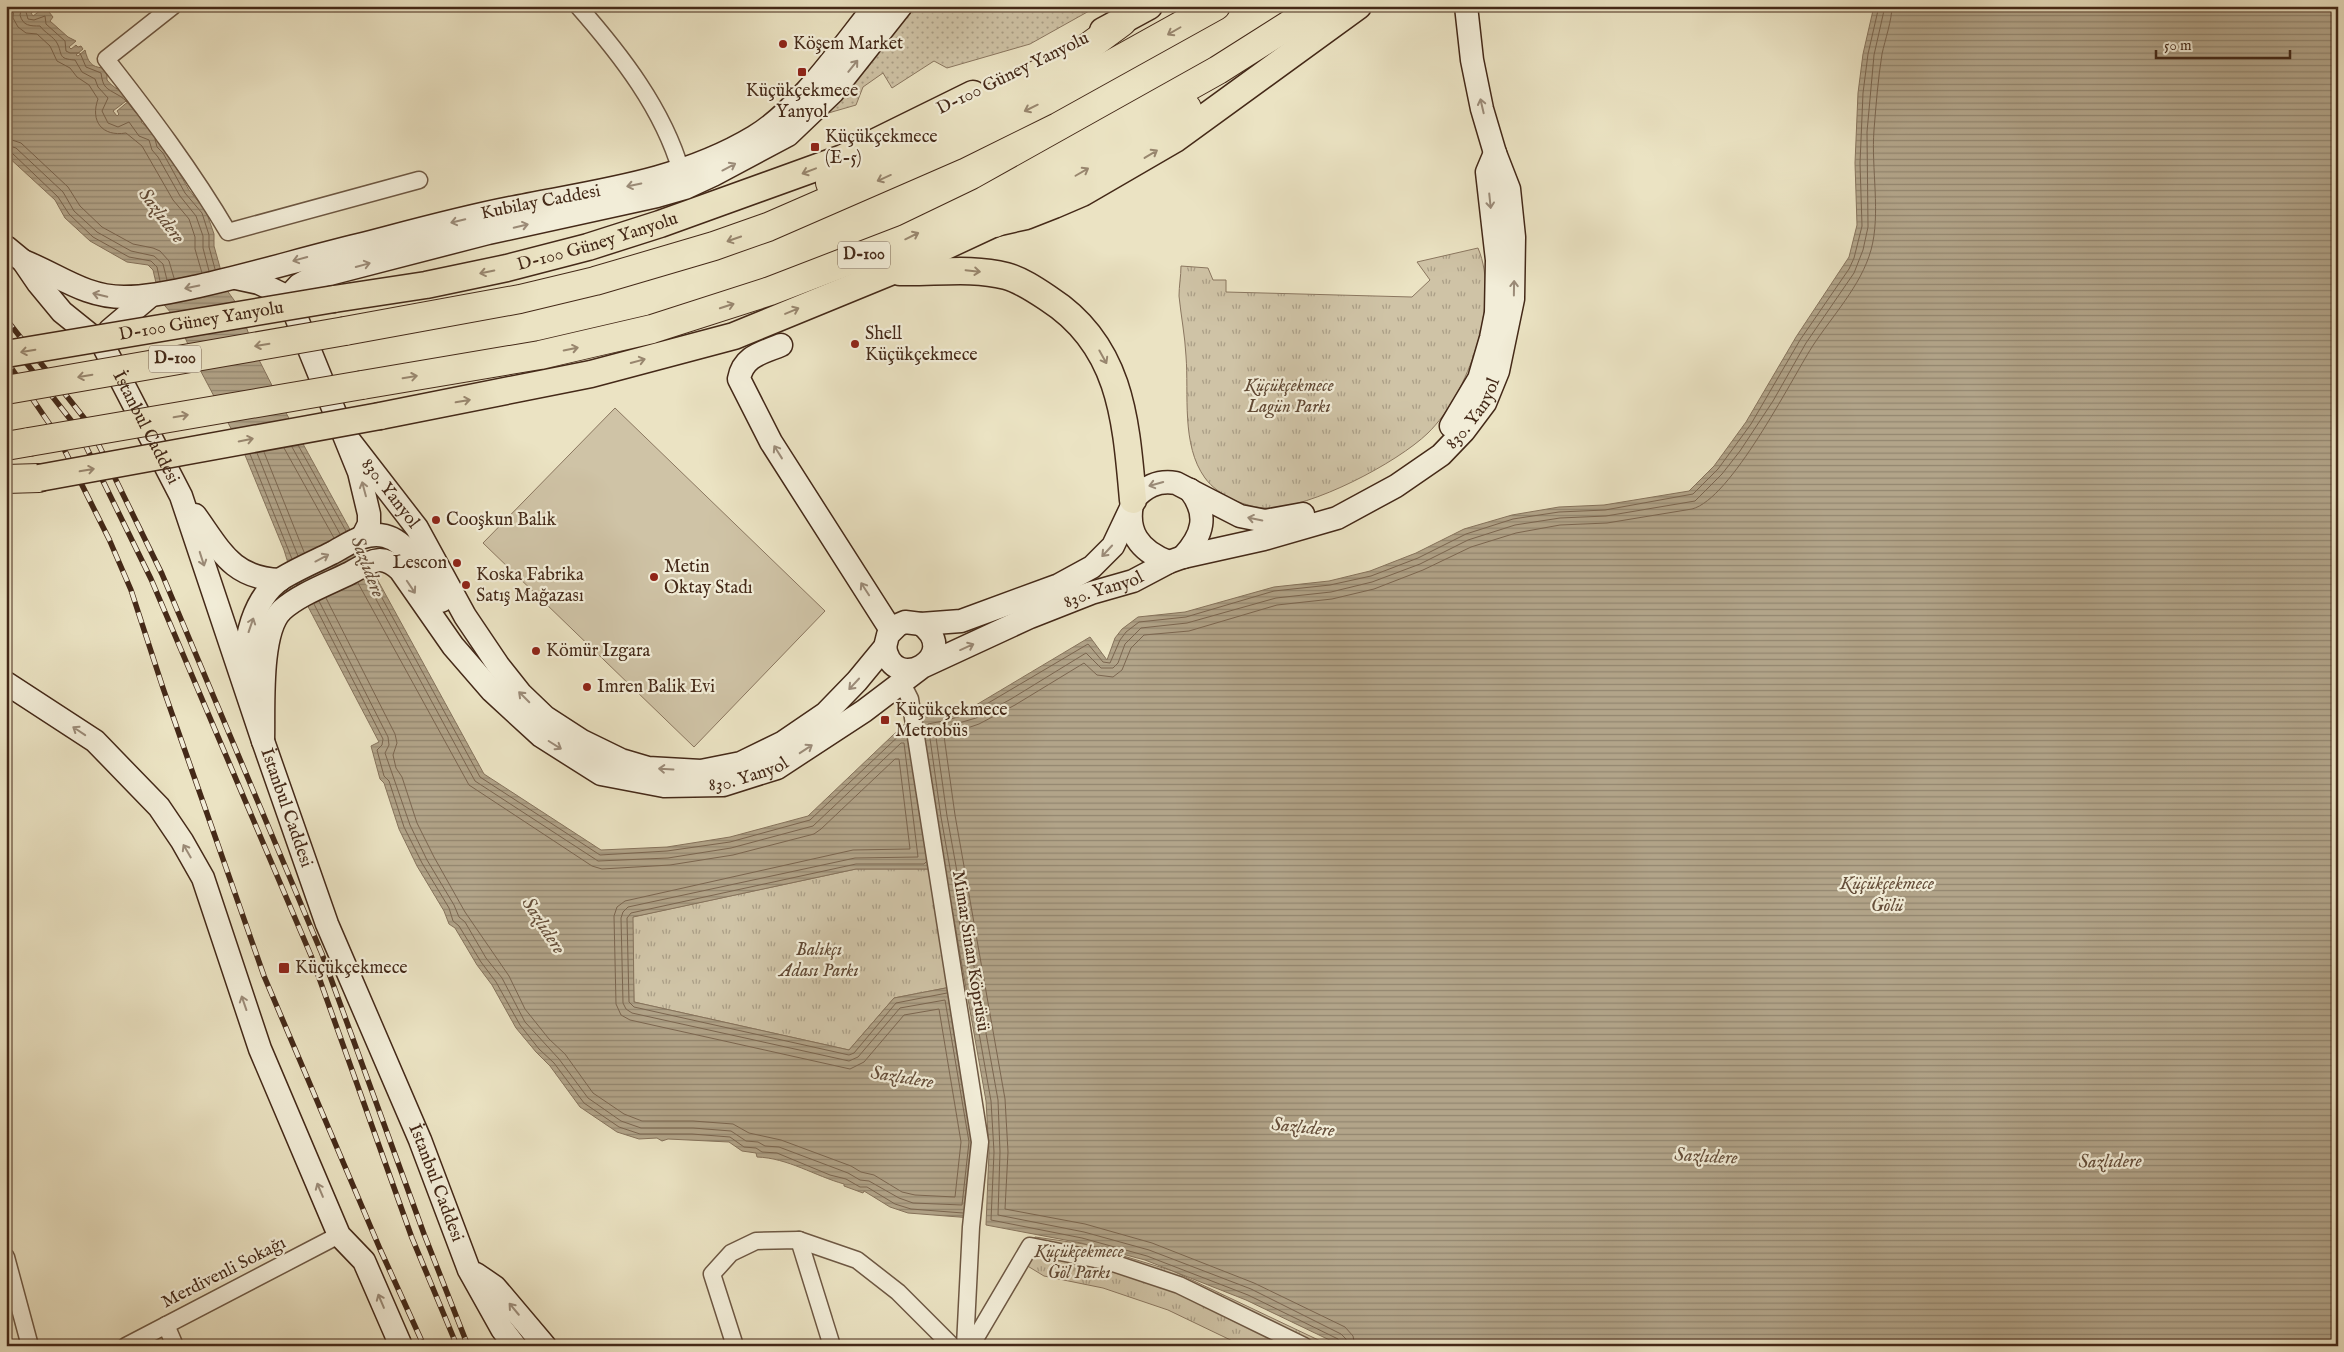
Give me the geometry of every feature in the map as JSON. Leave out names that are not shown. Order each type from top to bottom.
[{"type":"highway","name":"D-100","points":[[6,390],[520,299],[595,281],[686,255],[768,227],[875,182],[1012,117],[1161,38],[1216,6]]},
{"type":"highway","name":"D-100","points":[[18,444],[540,355],[652,329],[770,291],[906,239],[984,201],[1209,75],[1319,6]]},
{"type":"highway","points":[[995,224],[1186,108],[1298,34],[1331,6]]},
{"type":"highway","points":[[768,227],[800,199],[1084,50],[1122,22]]},
{"type":"highway","points":[[6,479],[39,478]]},
{"type":"main road","name":"Kubilay Caddesi","points":[[23,261],[45,269],[85,291],[109,296],[149,296],[236,278],[297,260],[507,208],[639,184],[681,171],[752,138],[778,121],[875,6]]},
{"type":"main road","name":"Kubilay Caddesi","points":[[288,297],[299,285],[310,279],[488,233],[657,196],[685,188],[713,175],[788,135],[832,92],[901,6]]},
{"type":"main road","name":"D-100 Güney Yanyolu","points":[[6,354],[426,285],[507,268],[588,247],[712,207],[843,158],[1122,22],[1149,6]]},
{"type":"main road","points":[[6,485],[380,416],[590,374],[734,336],[890,272],[995,224],[1026,216],[1082,193],[1175,139],[1358,6]]},
{"type":"main road","name":"830. Yanyol","points":[[492,691],[541,736],[601,774],[664,786],[723,785],[777,768],[864,711],[922,667],[1030,617],[1091,593],[1133,581],[1176,560],[1264,539],[1337,518],[1396,486],[1441,455],[1464,432],[1485,403],[1498,371],[1513,299],[1504,232],[1487,172],[1495,154],[1472,60],[1466,6]]},
{"type":"main road","name":"830. Yanyol","points":[[1190,490],[1240,516],[1265,521],[1288,518],[1360,493],[1398,472],[1431,447],[1454,423],[1480,379],[1486,359],[1496,304],[1497,268],[1504,232]]},
{"type":"main road","points":[[6,247],[23,261],[62,312],[103,345],[110,330],[149,296]]},
{"type":"main road","points":[[890,272],[968,270],[1007,276],[1060,306],[1079,322],[1101,352],[1120,396],[1132,504],[1131,525],[1137,540],[1158,558],[1176,560],[1196,540],[1202,520],[1201,509],[1190,490],[1176,483],[1159,482],[1145,488],[1132,504]]},
{"type":"main road","points":[[236,278],[259,283],[288,297],[359,472],[369,514],[368,524],[363,536]]},
{"type":"main road","name":"İstanbul Caddesi","points":[[103,345],[181,496],[263,741],[328,924],[420,1140],[469,1270],[502,1328],[515,1346]]},
{"type":"main road","points":[[781,345],[748,358],[740,370],[739,379],[771,442],[888,638],[888,657],[899,668],[915,670],[922,667],[932,656],[934,649],[931,634],[921,624]]},
{"type":"main road","name":"830. Yanyol","points":[[345,435],[417,528],[465,616],[498,665],[521,694],[552,722],[582,741],[621,760],[648,768],[701,771],[741,763],[782,743],[826,713],[857,681],[888,638],[905,622],[921,624],[961,621],[1059,585],[1092,567],[1113,546],[1132,504]]},
{"type":"main road","points":[[6,494],[39,478]]},
{"type":"main road","points":[[181,496],[235,567],[250,576],[280,580]]},
{"type":"main road","points":[[263,741],[246,662],[246,642],[259,606],[280,580],[363,536],[385,536],[405,547],[433,587],[492,691]]},
{"type":"main road","points":[[263,741],[268,640],[276,618],[294,602],[375,560],[391,562],[400,570],[451,644],[492,691]]},
{"type":"main road","points":[[6,683],[94,741],[159,807],[182,841],[203,878],[260,1049],[339,1235],[364,1261],[400,1346]]},
{"type":"main road","points":[[469,1270],[495,1286],[545,1346]]},
{"type":"street","points":[[173,6],[106,59],[150,115],[208,198],[228,232],[419,180]]},
{"type":"street","points":[[578,6],[605,37],[653,105],[673,143],[681,171]]},
{"type":"street","name":"Mimar Sinan Köprüsü","points":[[902,683],[910,699],[913,716],[980,1142],[971,1227],[965,1346]]},
{"type":"street","name":"Merdivenli Sokağı","points":[[126,1346],[339,1235]]},
{"type":"street","points":[[799,1240],[832,1346]]},
{"type":"street","points":[[735,1346],[712,1274],[731,1253],[756,1241],[799,1240],[857,1260],[898,1292],[952,1346]]},
{"type":"street","points":[[971,1346],[1030,1246],[1110,1262],[1179,1286],[1304,1346]]},
{"type":"street","points":[[6,1257],[8,1274],[30,1346]]},
{"type":"street","points":[[166,1325],[174,1346]]},
{"type":"green space","points":[[908,6],[1098,6],[1030,44],[947,68],[934,61],[892,88],[883,73],[863,87],[856,105],[825,114]]},
{"type":"green space","name":"Küçükçekmece Lagün Parkı","points":[[1478,248],[1484,270],[1486,294],[1477,346],[1456,395],[1443,416],[1414,445],[1352,482],[1307,500],[1286,506],[1268,508],[1242,503],[1217,490],[1205,478],[1197,465],[1189,435],[1187,371],[1179,296],[1181,266],[1208,268],[1213,280],[1226,280],[1226,292],[1412,297],[1430,280],[1417,262]]},
{"type":"green space","name":"Metin Oktay Stadı","points":[[615,408],[825,611],[694,747],[483,543]]},
{"type":"green space","name":"Balıkçı Adası Parkı","points":[[856,869],[932,869],[956,986],[894,998],[849,1050],[634,1002],[632,917]]},
{"type":"green space","name":"Küçükçekmece Göl Parkı","points":[[1035,1237],[1084,1244],[1173,1271],[1331,1346],[1243,1346],[1168,1310],[1103,1288],[1044,1276],[1021,1262]]},
{"type":"water","name":"Sazlıdere","points":[[6,6],[41,6],[31,13],[33,16],[45,7],[53,17],[50,21],[68,37],[76,41],[69,47],[71,49],[76,45],[78,47],[81,46],[83,49],[76,55],[78,56],[85,50],[87,58],[91,63],[103,68],[107,72],[109,83],[130,98],[113,111],[117,116],[119,114],[117,111],[131,99],[145,116],[141,122],[148,128],[151,124],[189,190],[206,211],[214,234],[214,246],[226,289],[239,307],[256,354],[285,411],[484,774],[601,850],[667,847],[730,837],[808,816],[913,716],[932,869],[856,869],[633,917],[634,1002],[849,1050],[894,998],[956,986],[980,1142],[972,1218],[908,1213],[890,1207],[864,1191],[863,1193],[844,1186],[844,1184],[791,1164],[757,1157],[756,1153],[742,1151],[729,1142],[668,1139],[662,1141],[657,1138],[639,1139],[617,1132],[580,1107],[550,1066],[516,1028],[492,985],[477,965],[455,928],[449,924],[444,911],[417,866],[399,829],[384,783],[380,779],[371,746],[379,742],[292,576],[284,550],[245,455],[197,364],[177,320],[160,300],[153,270],[148,265],[127,262],[90,241],[65,218],[55,200],[6,155]]},
{"type":"water","name":"Küçükçekmece Gölü","points":[[1874,6],[2338,6],[2338,1346],[1342,1346],[1246,1300],[1145,1260],[1081,1243],[986,1225],[989,1152],[986,1101],[936,818],[921,717],[946,716],[971,708],[1090,637],[1107,660],[1115,638],[1122,629],[1138,617],[1185,612],[1274,587],[1329,581],[1370,571],[1416,553],[1464,529],[1512,515],[1559,507],[1604,505],[1689,491],[1714,466],[1746,422],[1796,337],[1849,257],[1857,225],[1855,163],[1858,93],[1863,54]]},
{"type":"railway","points":[[6,319],[88,423],[162,574],[322,954],[424,1234],[468,1346]]},
{"type":"railway","points":[[6,337],[77,428],[151,579],[312,958],[412,1238],[457,1346]]},
{"type":"railway","points":[[6,360],[57,435],[109,539],[131,590],[163,688],[264,976],[380,1249],[424,1346]]},
{"type":"place","name":"Köşem Market","points":[[783,44]]},
{"type":"place","name":"Küçükçekmece Yanyol","points":[[802,72]]},
{"type":"place","name":"Küçükçekmece (E-5)","points":[[815,147]]},
{"type":"place","name":"Shell Küçükçekmece","points":[[855,344]]},
{"type":"place","name":"Cooşkun Balık","points":[[436,520]]},
{"type":"place","name":"Lescon","points":[[457,563]]},
{"type":"place","name":"Metin Oktay Stadı","points":[[654,577]]},
{"type":"place","name":"Koska Fabrika Satış Mağazası","points":[[466,585]]},
{"type":"place","name":"Kömür Izgara","points":[[536,651]]},
{"type":"place","name":"Imren Balik Evi","points":[[587,687]]},
{"type":"place","name":"Küçükçekmece Metrobüs","points":[[885,720]]},
{"type":"place","name":"Küçükçekmece","points":[[284,968]]}]
